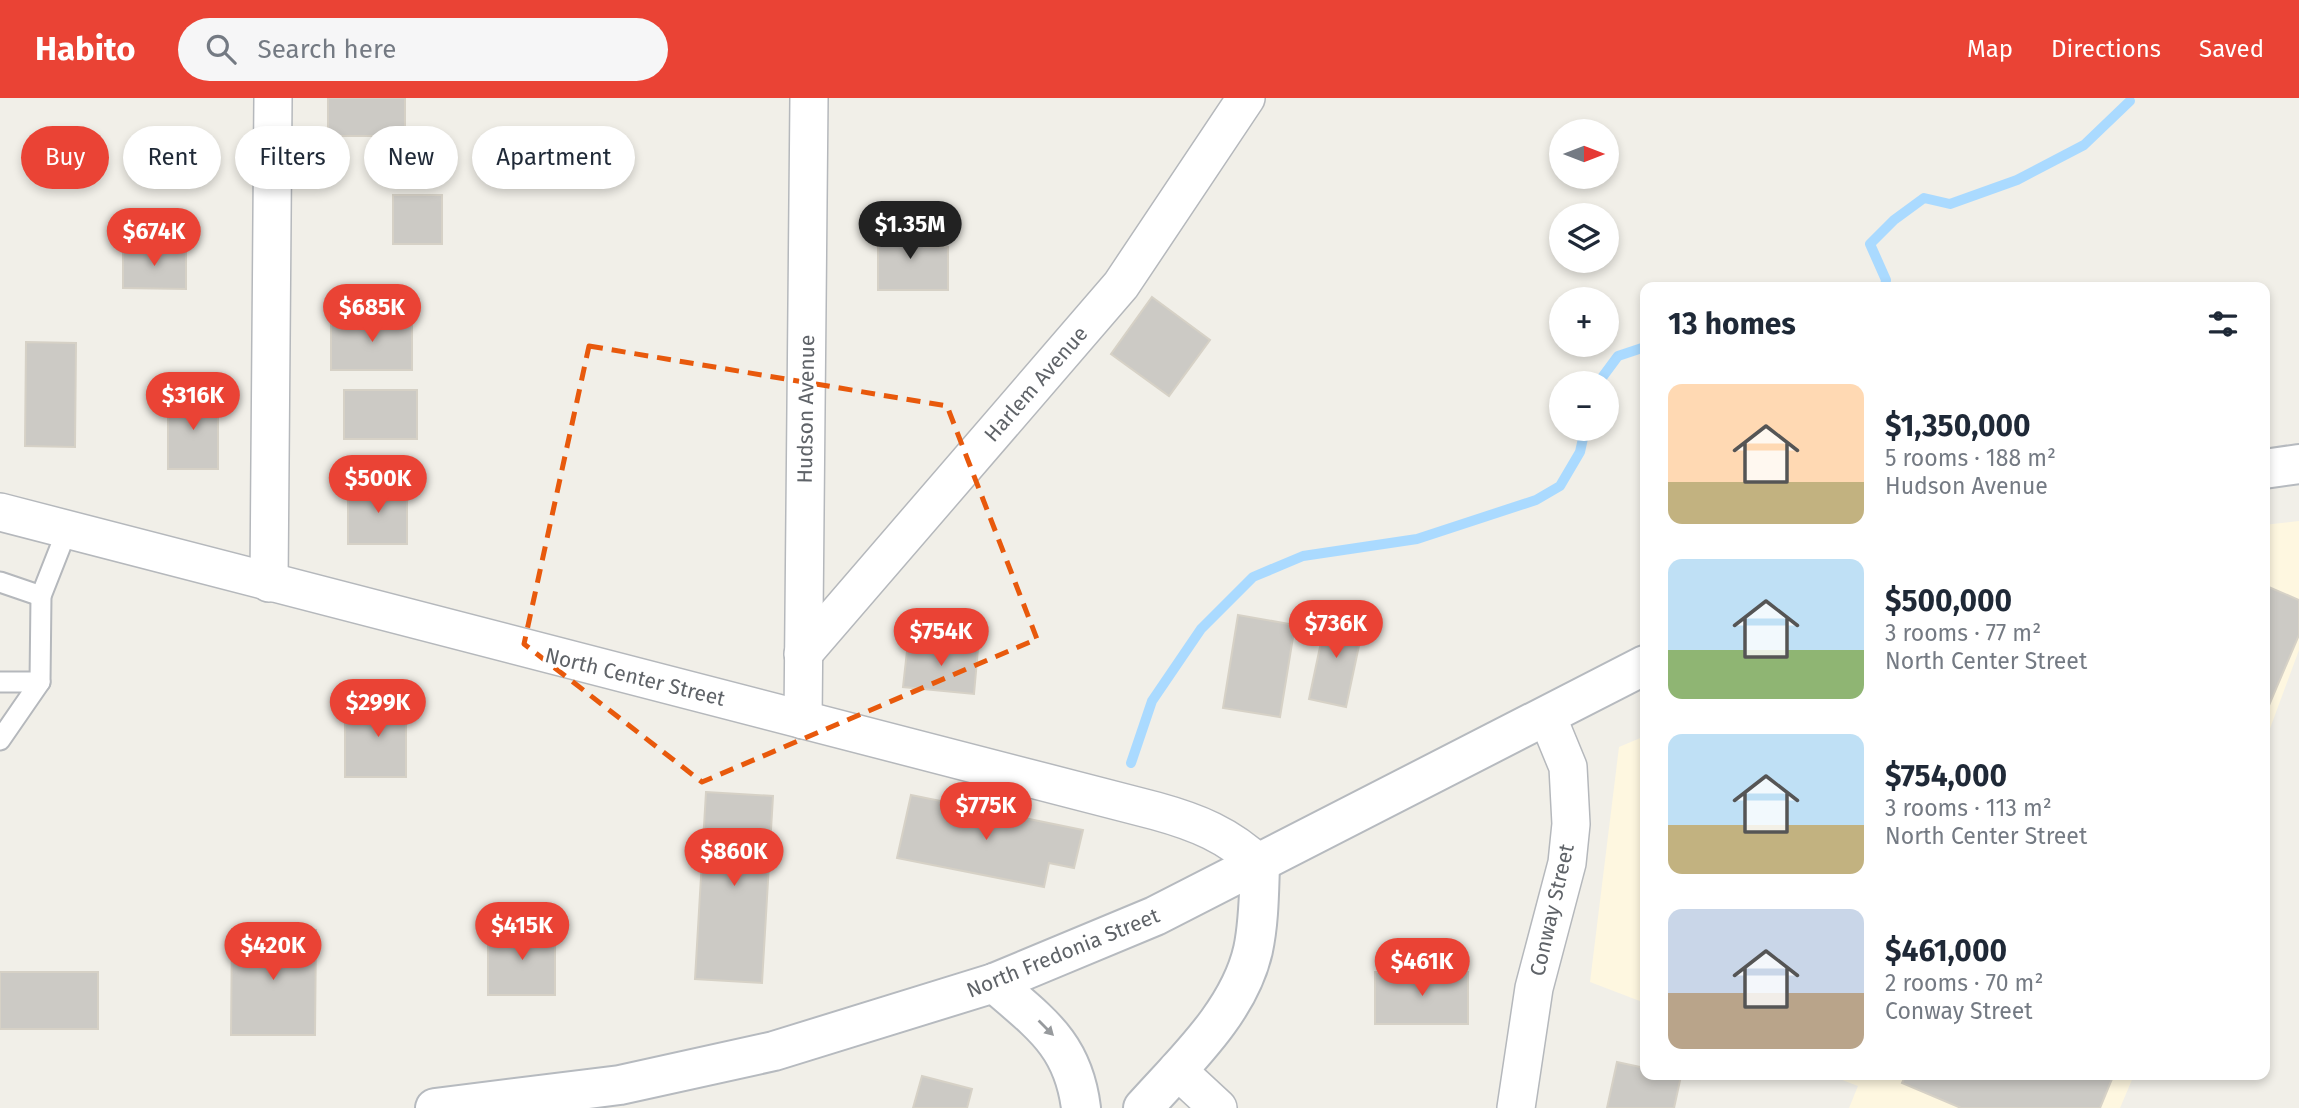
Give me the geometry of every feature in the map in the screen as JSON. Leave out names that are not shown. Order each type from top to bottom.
[{"type":"street","points":[[269,583],[273,98]]},
{"type":"street","name":"Hudson Avenue","points":[[803,720],[809,98]]},
{"type":"street","name":"Harlem Avenue","points":[[803,654],[1121,285],[1246,98]]},
{"type":"street","points":[[2270,468],[2299,464]]},
{"type":"street","name":"North Center Street","points":[[0,512],[1186,819],[1228,838],[1260,864]]},
{"type":"street","name":"North Fredonia Street","points":[[435,1108],[620,1096],[994,984],[1155,916],[1640,668]]},
{"type":"street","name":"Conway Street","points":[[1516,1108],[1534,988],[1565,872],[1571,824],[1568,767],[1547,716]]},
{"type":"street","points":[[1143,1108],[1232,1000],[1244,975],[1257,930],[1260,864]]},
{"type":"street","points":[[994,984],[1048,1030],[1059,1043],[1074,1072],[1081,1108]]},
{"type":"street","points":[[1177,1070],[1218,1108]]},
{"type":"lane","points":[[0,740],[40,682],[41,596],[67,530]]},
{"type":"lane","points":[[0,582],[41,596]]},
{"type":"lane","points":[[0,682],[40,682]]},
{"type":"highlighted area","points":[[589,346],[947,406],[1037,639],[702,782],[524,644]]},
{"type":"shaded area","points":[[2299,521],[2299,650],[2270,728],[2270,524]]},
{"type":"shaded area","points":[[1640,738],[1640,1001],[1590,982],[1619,747]]},
{"type":"shaded area","points":[[1842,1080],[2132,1080],[2120,1108],[1849,1108],[1858,1086]]},
{"type":"building","points":[[328,98],[405,98],[405,126],[364,126],[364,136],[350,136],[350,126],[328,126]]},
{"type":"building","points":[[393,195],[442,195],[442,244],[393,244]]},
{"type":"building","points":[[878,226],[924,226],[924,247],[948,247],[948,290],[878,290]]},
{"type":"building","points":[[123,246],[186,247],[186,289],[123,288]]},
{"type":"building","points":[[1152,297],[1210,340],[1169,396],[1111,354]]},
{"type":"building","points":[[331,319],[412,319],[412,370],[331,370]]},
{"type":"building","points":[[26,342],[76,343],[75,447],[25,446]]},
{"type":"building","points":[[344,390],[417,390],[417,439],[344,439]]},
{"type":"building","points":[[168,395],[218,395],[218,469],[168,469]]},
{"type":"building","points":[[348,486],[407,486],[407,544],[348,544]]},
{"type":"building","points":[[2270,588],[2299,600],[2299,635],[2270,703]]},
{"type":"building","points":[[1327,614],[1364,622],[1346,707],[1309,699]]},
{"type":"building","points":[[1238,615],[1295,625],[1280,717],[1223,708]]},
{"type":"building","points":[[908,642],[978,649],[974,694],[903,687]]},
{"type":"building","points":[[360,696],[406,696],[406,777],[345,777],[345,723],[360,723]]},
{"type":"building","points":[[706,792],[773,796],[762,983],[695,979]]},
{"type":"building","points":[[911,795],[1083,830],[1074,868],[1049,863],[1044,887],[897,858]]},
{"type":"building","points":[[232,929],[316,930],[315,1035],[231,1035]]},
{"type":"building","points":[[488,929],[555,929],[555,995],[488,995]]},
{"type":"building","points":[[0,972],[98,972],[98,1029],[0,1029]]},
{"type":"building","points":[[1375,972],[1468,972],[1468,1024],[1375,1024]]},
{"type":"building","points":[[1617,1062],[1640,1067],[1640,1080],[1680,1080],[1674,1108],[1607,1108]]},
{"type":"building","points":[[922,1076],[972,1089],[967,1108],[913,1108]]},
{"type":"building","points":[[1903,1080],[2112,1080],[2100,1108],[1961,1108],[1902,1083]]},
{"type":"waterway","points":[[1886,282],[1870,244],[1894,220],[1924,198],[1950,204],[2017,180],[2084,145],[2130,101]]},
{"type":"waterway","points":[[1607,371],[1618,356],[1640,349]]},
{"type":"waterway","points":[[1131,763],[1152,701],[1201,629],[1253,577],[1303,556],[1417,539],[1536,500],[1560,486],[1580,452],[1582,441]]}]
